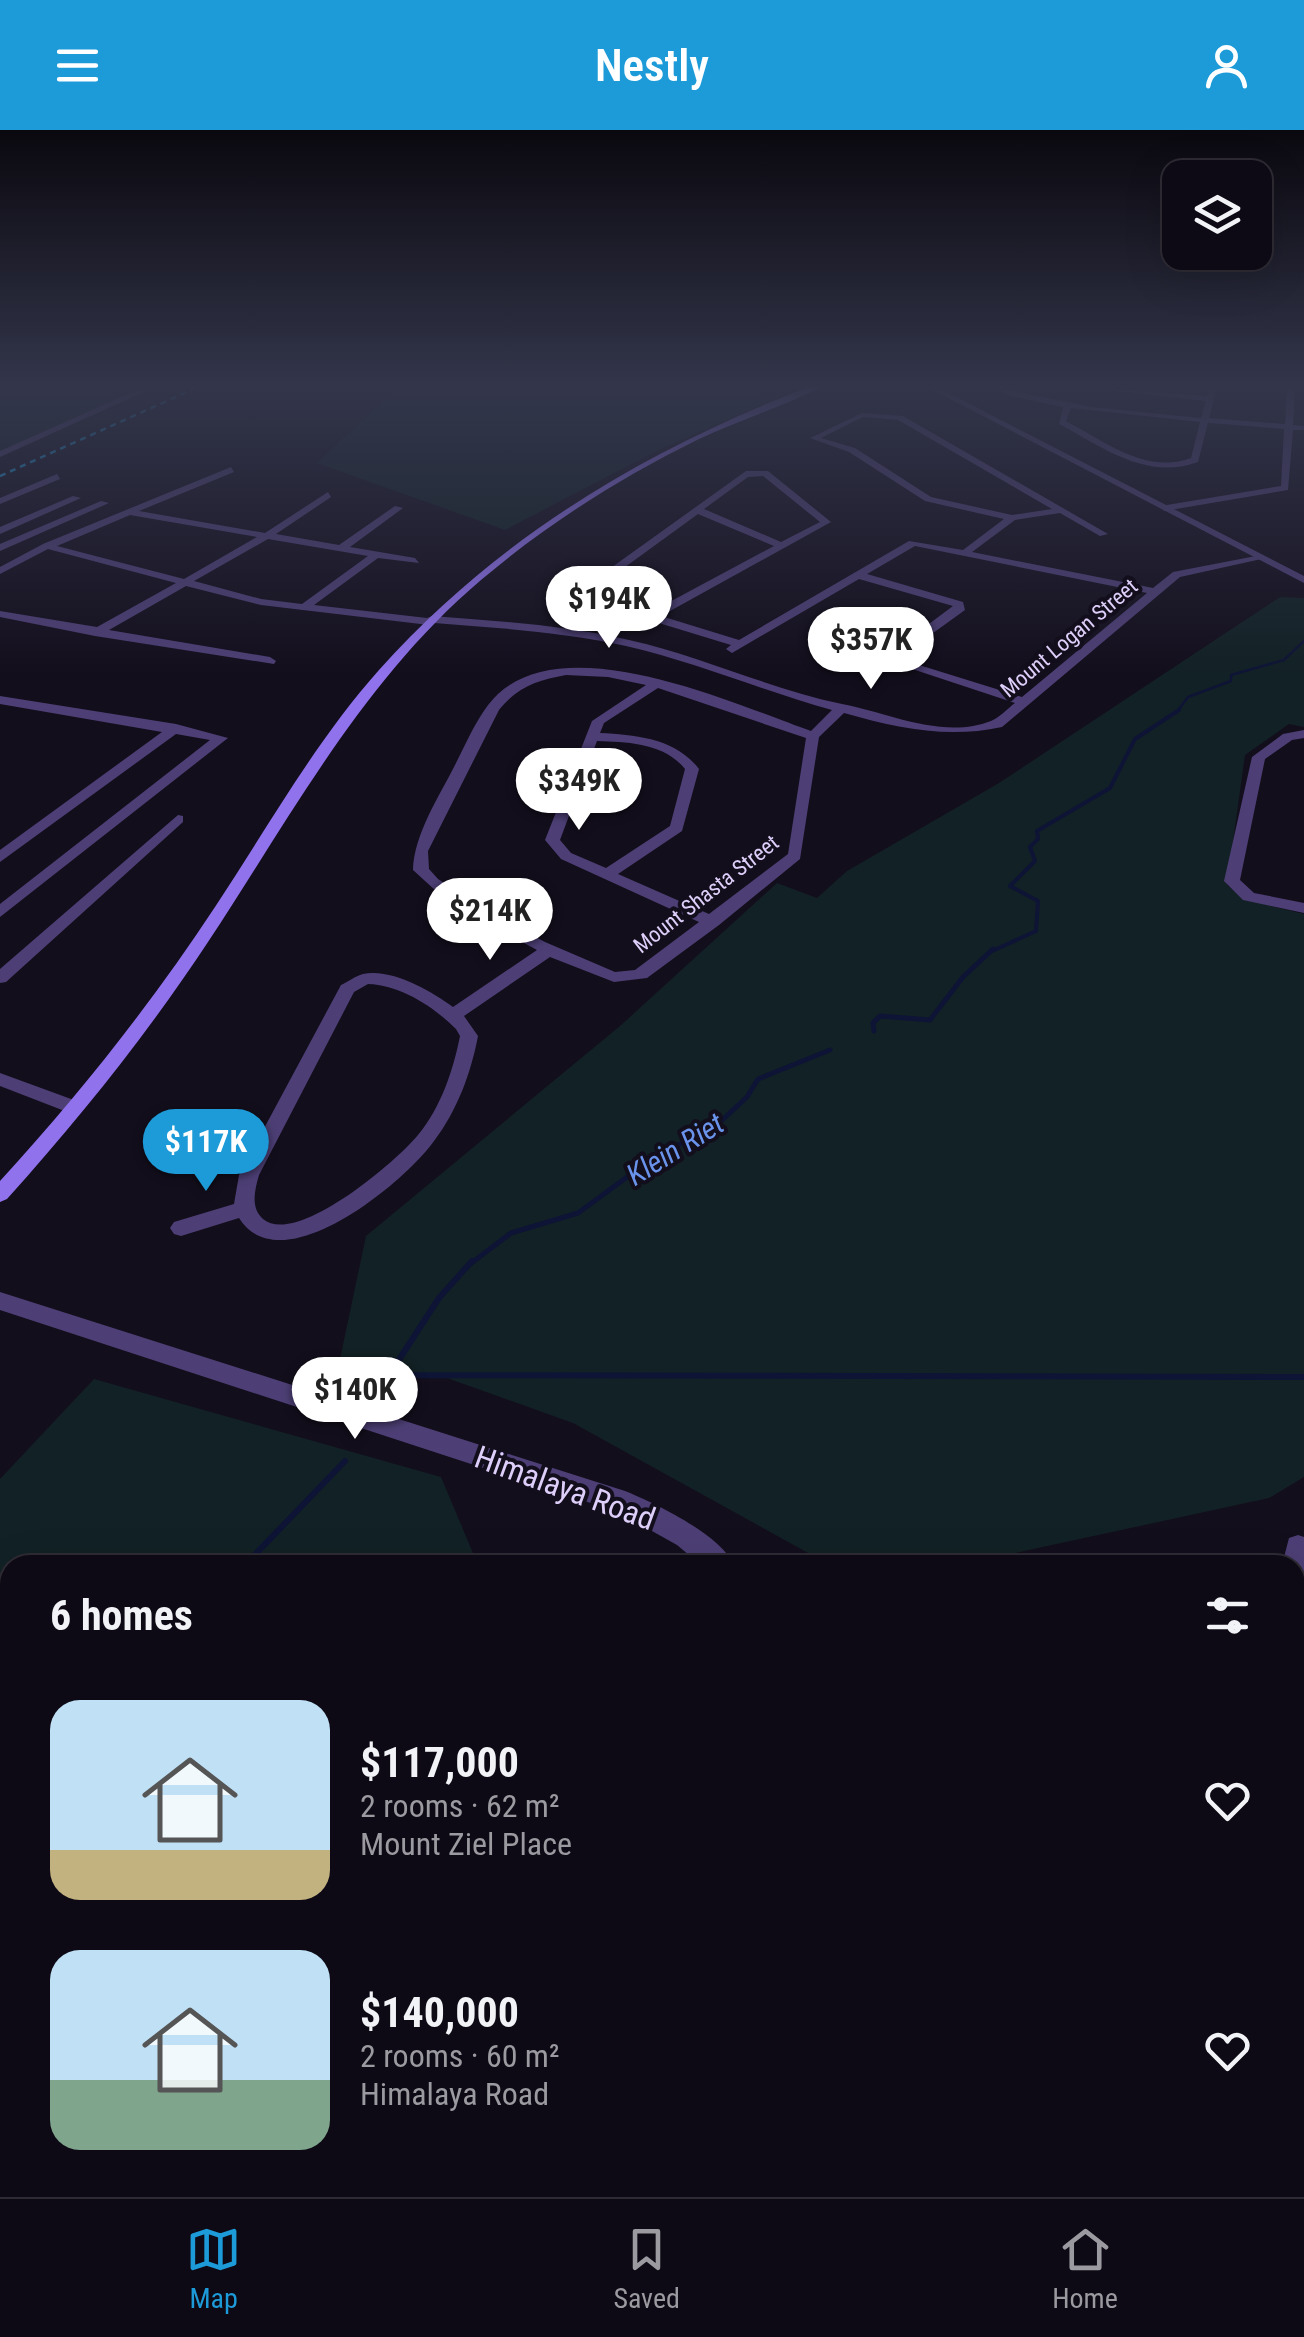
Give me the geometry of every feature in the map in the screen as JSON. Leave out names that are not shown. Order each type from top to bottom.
[{"type":"main road","points":[[0,1194],[154,1009],[336,733],[431,620],[517,544],[610,482]]},
{"type":"street","points":[[0,501],[44,482]]},
{"type":"street","points":[[0,571],[47,546],[200,482]]},
{"type":"street","points":[[737,482],[605,577],[603,608],[651,617],[740,644]]},
{"type":"street","points":[[651,617],[826,519],[780,482]]},
{"type":"street","points":[[903,482],[928,498],[1012,518],[1061,510]]},
{"type":"street","points":[[1012,482],[1103,534]]},
{"type":"street","points":[[1115,482],[1304,580]]},
{"type":"street","points":[[1164,508],[1290,489],[1289,482]]},
{"type":"street","points":[[95,632],[270,534],[328,496]]},
{"type":"street","points":[[0,532],[76,498]]},
{"type":"street","points":[[0,548],[104,503]]},
{"type":"street","points":[[342,548],[398,508]]},
{"type":"street","points":[[695,510],[720,516],[746,535],[783,546]]},
{"type":"street","points":[[126,512],[415,561]]},
{"type":"street","points":[[36,516],[61,522]]},
{"type":"street","points":[[967,551],[1012,518]]},
{"type":"street","points":[[0,532],[20,540]]},
{"type":"street","points":[[706,665],[914,543],[1156,592]]},
{"type":"street","name":"Mount Logan Street","points":[[47,546],[303,608],[607,639],[842,706],[936,730],[965,733],[998,724],[1189,568],[1262,558]]},
{"type":"street","points":[[303,608],[377,554]]},
{"type":"street","points":[[857,575],[959,604],[959,610],[898,653],[897,662],[1025,702]]},
{"type":"street","points":[[0,614],[270,661]]},
{"type":"street","name":"Mount Shasta Street","points":[[567,667],[612,672],[813,736],[796,856],[654,966],[630,977],[610,976],[439,892],[420,870],[421,851],[506,692],[538,672],[567,667]]},
{"type":"street","points":[[654,685],[598,721],[552,840],[566,856],[712,922]]},
{"type":"street","points":[[0,700],[221,738],[0,912]]},
{"type":"street","points":[[813,736],[842,706]]},
{"type":"street","points":[[0,857],[176,728]]},
{"type":"street","points":[[1304,734],[1288,737],[1259,757],[1232,881],[1249,897],[1304,908]]},
{"type":"street","points":[[590,737],[642,741],[680,756],[692,769],[676,828],[608,874]]},
{"type":"street","points":[[0,978],[178,819]]},
{"type":"street","points":[[454,1016],[552,948]]},
{"type":"street","points":[[365,979],[386,979],[454,1016],[466,1028],[467,1049],[430,1134],[417,1149],[304,1234],[282,1237],[266,1232],[245,1208],[242,1195],[248,1176],[347,989],[365,979]]},
{"type":"street","points":[[0,1079],[75,1108]]},
{"type":"street","points":[[181,1228],[245,1208]]},
{"type":"street","name":"Himalaya Road","points":[[0,1301],[625,1503],[686,1536],[709,1555]]},
{"type":"shaded area","points":[[372,482],[596,482],[505,530]]},
{"type":"shaded area","points":[[1280,597],[1304,598],[1304,727],[1289,724],[1245,755],[1227,885],[1246,900],[1304,914],[1304,1477],[1269,1498],[1006,1555],[812,1555],[573,1423],[447,1378],[340,1359],[366,1236],[620,1026],[777,883],[817,898],[847,871],[999,783]]},
{"type":"shaded area","points":[[94,1379],[441,1477],[474,1555],[0,1555],[0,1479]]},
{"type":"waterway","name":"Klein Riet","points":[[1178,711],[1188,697],[1231,681],[1231,675],[1284,660],[1304,641]]},
{"type":"waterway","name":"Klein Riet","points":[[990,952],[1036,931],[1038,901],[1010,886],[1035,861],[1030,847],[1038,839],[1037,831],[1110,788],[1135,739],[1178,711]]},
{"type":"waterway","name":"Klein Riet","points":[[874,1031],[873,1023],[880,1016],[930,1020],[963,977],[993,949]]},
{"type":"waterway","name":"Klein Riet","points":[[470,1264],[511,1233],[578,1213],[649,1161],[719,1123],[747,1097],[758,1079],[830,1050]]},
{"type":"waterway","points":[[472,1261],[439,1298],[389,1375],[1304,1377]]},
{"type":"waterway","name":"Klein Riet","points":[[255,1555],[345,1461]]}]
